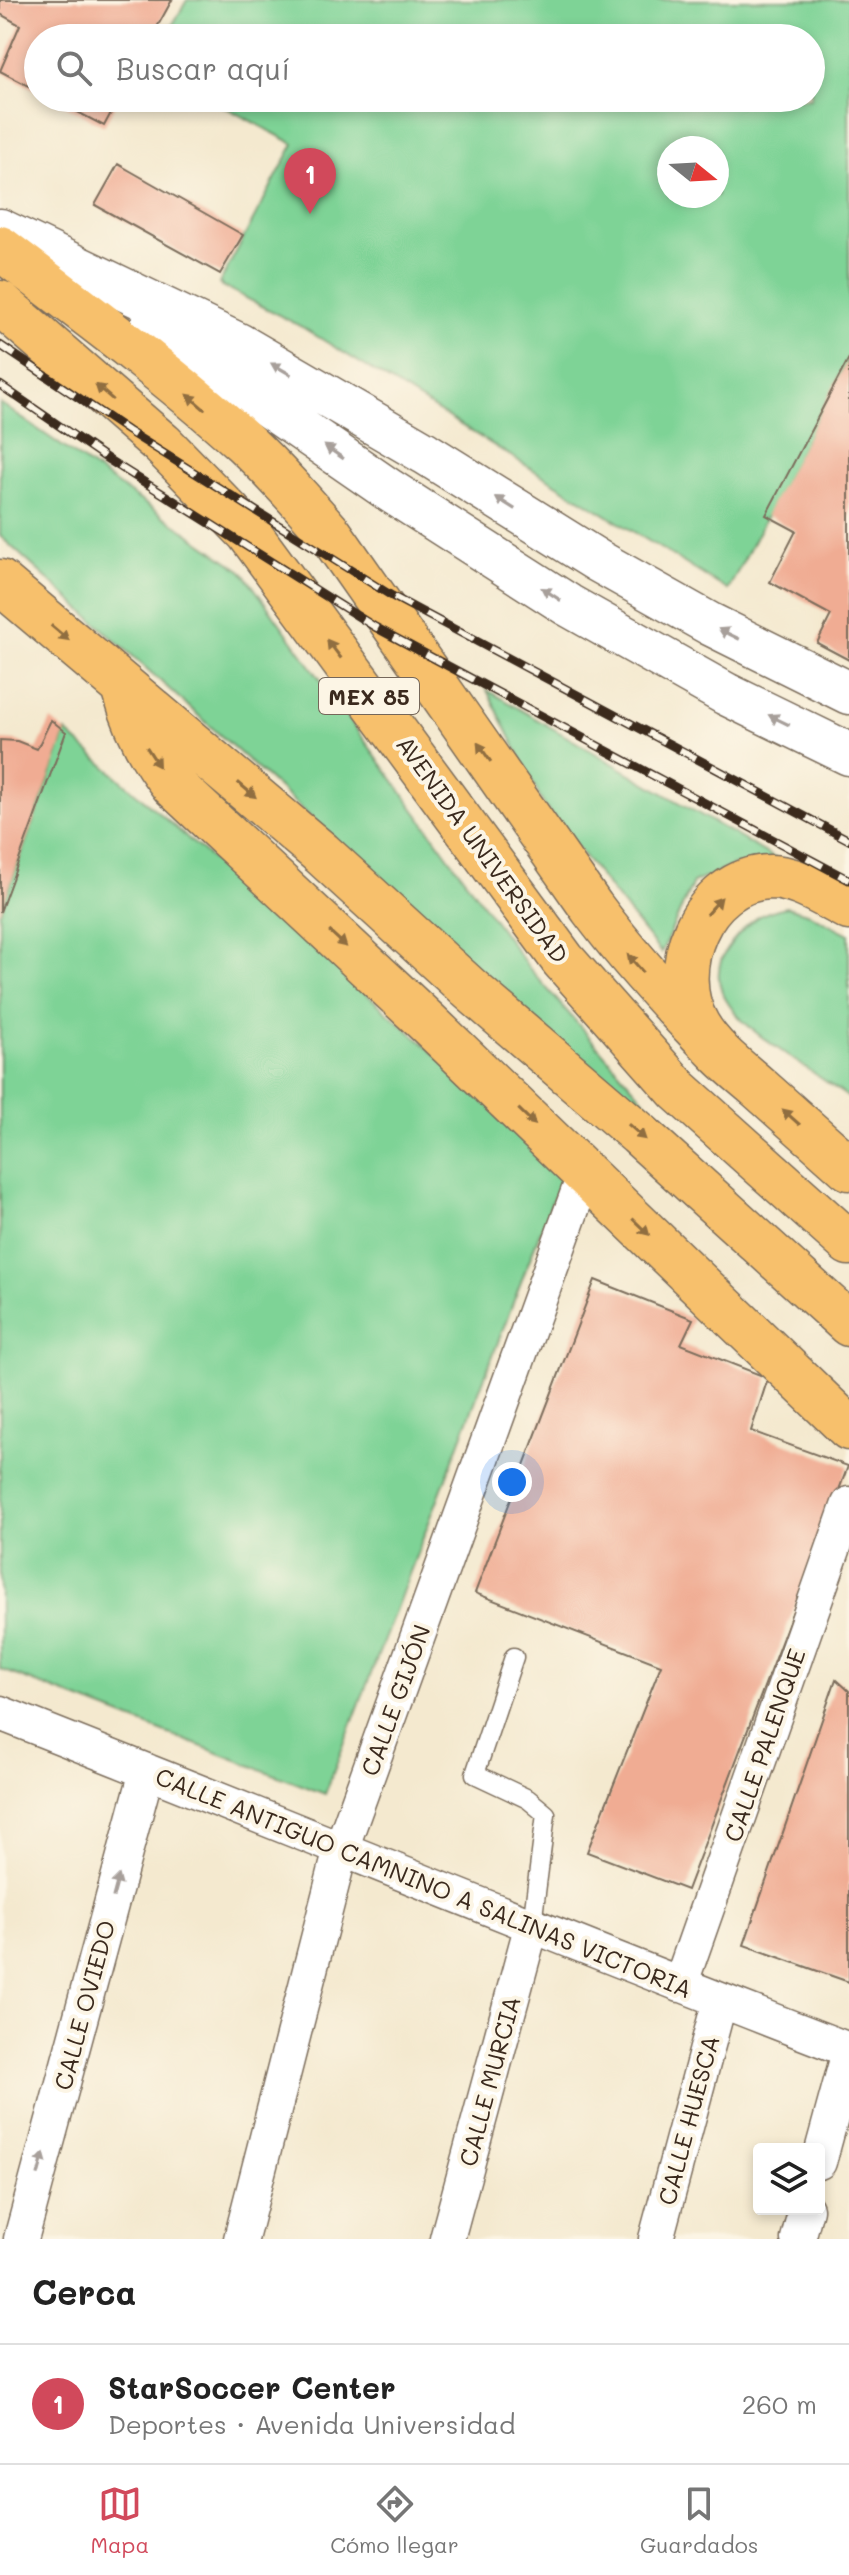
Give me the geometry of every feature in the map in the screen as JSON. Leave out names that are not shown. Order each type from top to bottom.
[{"type":"highway","points":[[20,248],[245,443],[281,479],[331,535],[615,938],[664,996],[707,1040],[849,1168]]},
{"type":"highway","name":"AVENIDA UNIVERSIDAD","points":[[0,303],[162,444],[248,532],[563,960],[678,1090],[849,1243]]},
{"type":"highway","points":[[0,582],[321,853],[849,1324]]},
{"type":"highway","points":[[123,686],[143,742],[173,785],[585,1173],[849,1428]]},
{"type":"highway","points":[[707,1040],[690,1010],[685,991],[685,970],[688,949],[696,930],[726,892],[771,877],[799,884],[848,906]]},
{"type":"street","points":[[0,230],[20,248],[568,605],[726,694],[849,754]]},
{"type":"street","points":[[20,248],[238,344],[425,453],[598,561],[710,624],[849,693]]},
{"type":"street","name":"CALLE GIJÓN","points":[[241,2239],[341,1849],[585,1173]]},
{"type":"street","name":"CALLE PALENQUE","points":[[680,1985],[849,1504]]},
{"type":"street","name":"CALLE ANTIGUO CAMNINO A SALINAS VICTORIA","points":[[0,1713],[849,2051]]},
{"type":"street","name":"CALLE OVIEDO","points":[[21,2239],[147,1771]]},
{"type":"street","name":"CALLE MURCIA","points":[[447,2239],[532,1924]]},
{"type":"street","name":"CALLE HUESCA","points":[[656,2239],[720,2000]]},
{"type":"street","points":[[824,2143],[849,2051]]},
{"type":"street","points":[[798,2239],[804,2215]]},
{"type":"lane","points":[[514,1657],[475,1774],[528,1799],[546,1814],[532,1924]]},
{"type":"green space","points":[[187,0],[849,0],[849,358],[728,590],[302,327],[219,284],[294,144],[234,112],[825,112],[825,24],[173,24]]},
{"type":"green space","points":[[0,403],[242,571],[529,968],[723,1190],[0,536]]},
{"type":"green space","points":[[487,690],[776,859],[734,865],[693,883],[661,953],[545,807]]},
{"type":"green space","points":[[66,732],[565,1167],[325,1794],[0,1669],[0,913]]},
{"type":"green space","points":[[787,907],[810,914],[849,934],[849,1098],[762,1037],[733,1010],[723,995],[719,978],[721,961],[732,942],[756,918]]},
{"type":"building","points":[[0,0],[172,0],[159,24],[24,24],[24,84],[0,71],[20,25],[0,14]]},
{"type":"building","points":[[78,112],[112,112],[104,126]]},
{"type":"building","points":[[118,164],[243,235],[220,274],[95,205]]},
{"type":"building","points":[[849,358],[849,660],[817,643],[831,615],[770,582],[796,531],[766,515]]},
{"type":"building","points":[[51,720],[66,732],[0,912],[0,740],[17,741],[37,749]]},
{"type":"building","points":[[595,1280],[693,1319],[681,1344],[768,1378],[751,1431],[848,1466],[687,1890],[587,1852],[661,1665],[475,1593]]},
{"type":"building","points":[[836,1679],[849,1691],[849,1982],[744,1945]]},
{"type":"railway","points":[[0,345],[128,431],[392,596],[849,840]]},
{"type":"railway","points":[[0,385],[109,460],[375,627],[849,880]]},
{"type":"place","name":"StarSoccer Center","points":[[310,214]]}]
